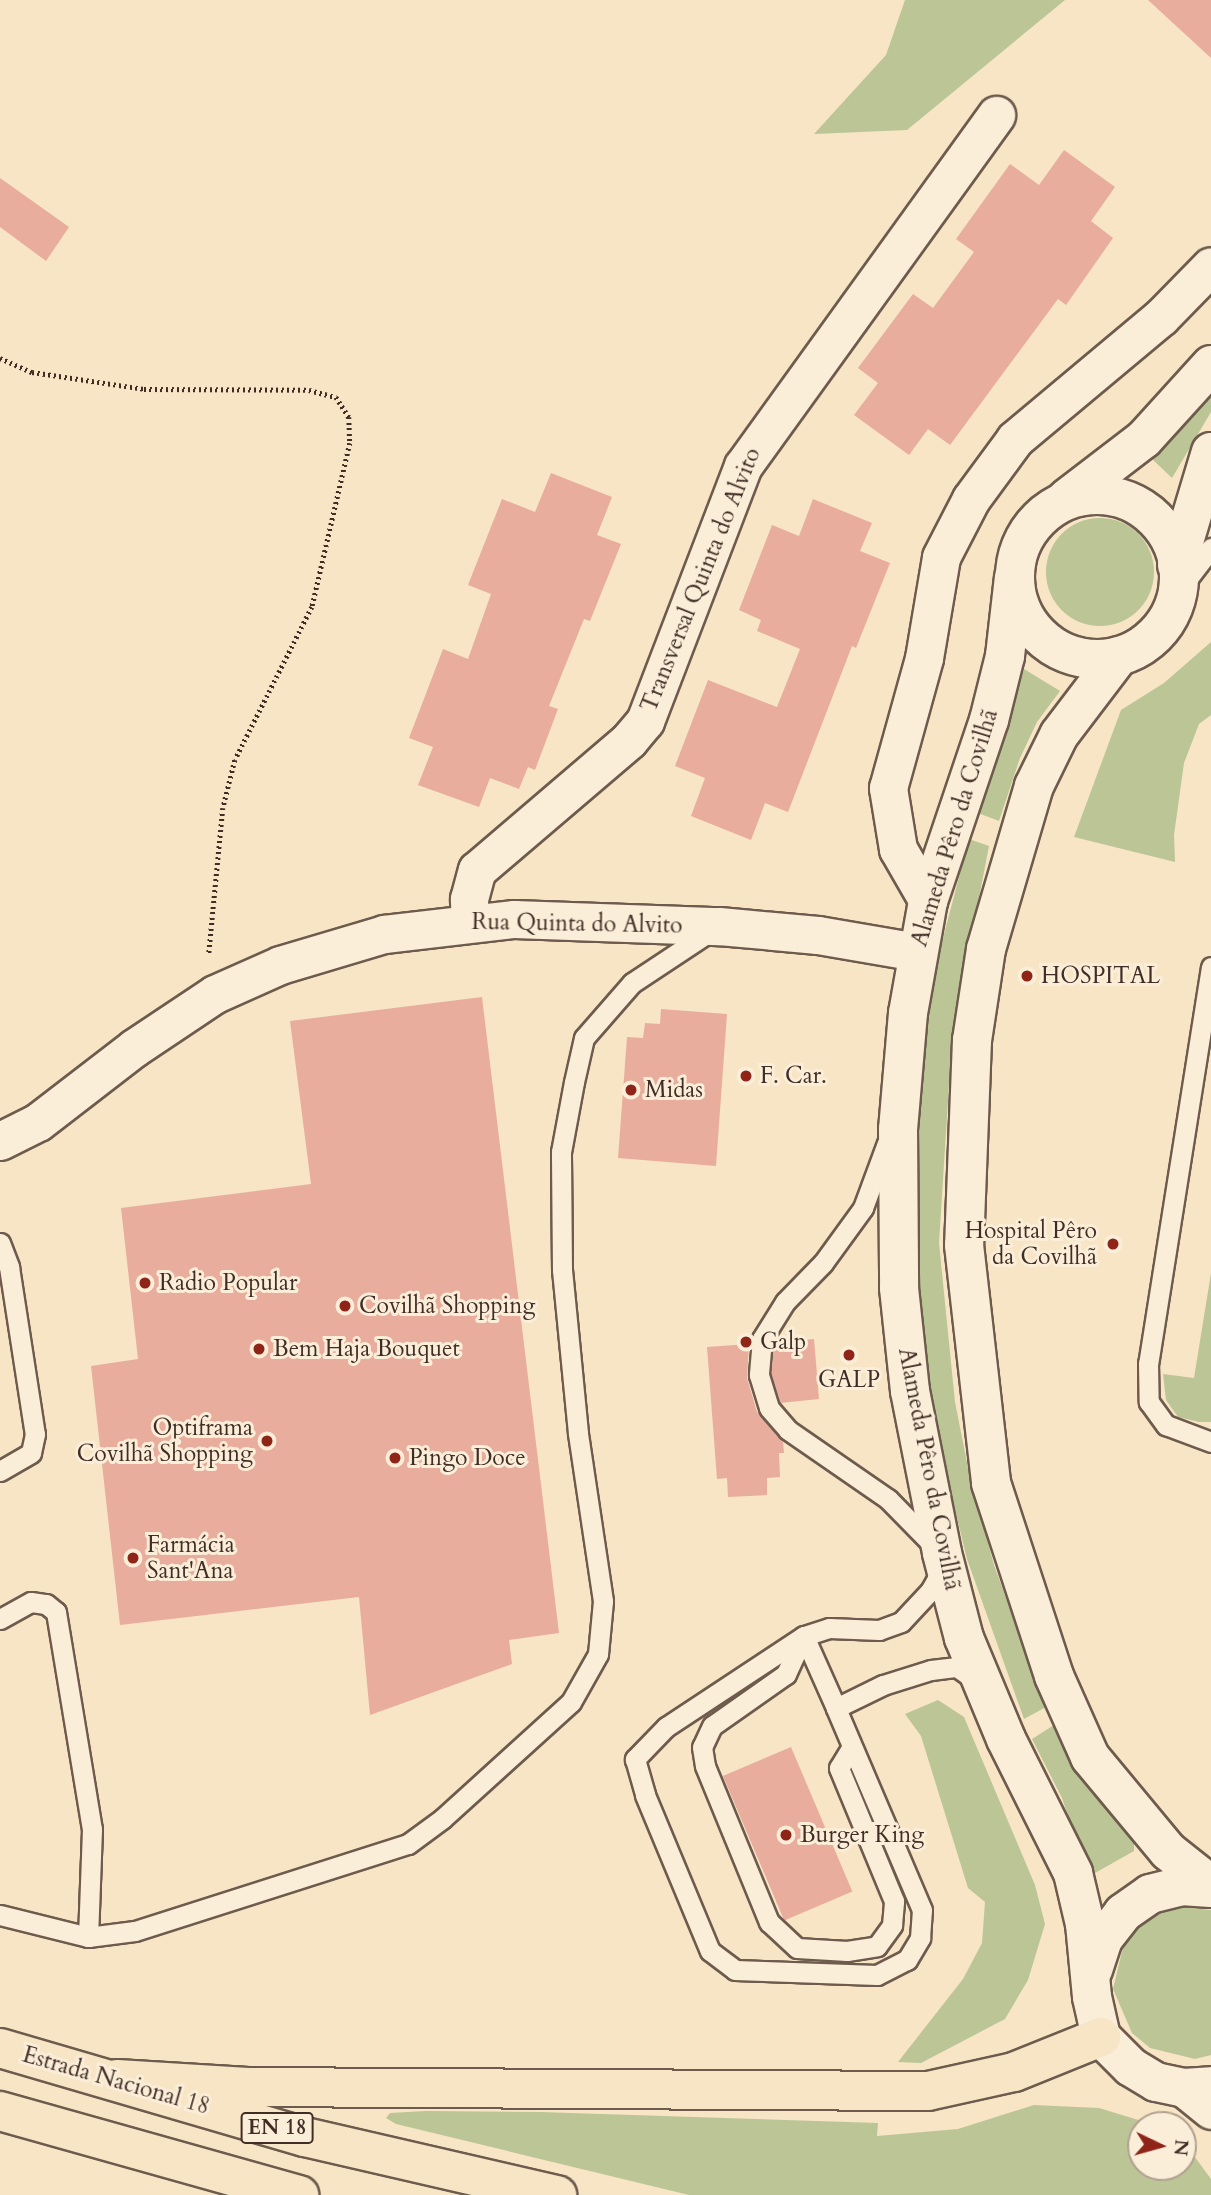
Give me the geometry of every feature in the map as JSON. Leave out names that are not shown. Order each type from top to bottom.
[{"type":"main road","name":"Alameda Pêro da Covilhã","points":[[1101,2037],[1092,1997],[1093,1970],[1073,1873],[983,1686],[964,1638],[943,1559],[910,1391],[900,1288],[900,1110],[916,951],[928,901],[989,720],[1005,656],[1019,549],[1032,527],[1144,439],[1211,365]]},
{"type":"main road","name":"Alameda Pêro da Covilhã","points":[[1014,578],[1023,614],[1040,637],[1070,655],[1119,656],[1145,644],[1168,617],[1211,452]]},
{"type":"main road","points":[[1063,501],[1105,494],[1147,511],[1176,551],[1177,578]]},
{"type":"main road","name":"Alameda Pêro da Covilhã","points":[[1119,656],[1059,735],[1034,786],[990,935],[972,1041],[964,1245],[991,1483],[1054,1676],[1090,1757],[1168,1851],[1211,1886]]},
{"type":"main road","name":"Alameda Pêro da Covilhã","points":[[1093,1970],[1103,1939],[1123,1913],[1150,1895],[1181,1886],[1211,1886]]},
{"type":"main road","points":[[117,2079],[248,2087],[928,2091],[1014,2072],[1101,2037],[1130,2067],[1156,2082],[1202,2095]]},
{"type":"main road","name":"Estrada Nacional 18","points":[[0,2048],[117,2079],[305,2137],[557,2195]]},
{"type":"main road","name":"EN 18","points":[[0,2111],[299,2195]]},
{"type":"street","name":"Transversal Quinta do Alvito","points":[[470,921],[469,899],[477,870],[629,740],[645,721],[750,454],[996,115]]},
{"type":"street","points":[[928,901],[898,849],[888,788],[924,659],[941,557],[971,499],[1015,439],[1161,317],[1211,266]]},
{"type":"street","name":"Rua Quinta do Alvito","points":[[0,1141],[38,1122],[215,994],[280,965],[384,934],[470,921],[719,926],[818,935],[916,951]]},
{"type":"lane","points":[[1177,578],[1211,548]]},
{"type":"lane","points":[[0,1914],[88,1937],[135,1931],[408,1844],[442,1819],[571,1702],[598,1654],[603,1601],[578,1433],[562,1269],[561,1152],[574,1082],[584,1038],[632,983],[719,926]]},
{"type":"lane","points":[[1211,967],[1148,1363],[1149,1402],[1166,1424],[1211,1442]]},
{"type":"lane","points":[[804,1636],[922,1910],[920,1938],[906,1961],[877,1975],[735,1970],[710,1951],[645,1796],[635,1759],[666,1727],[804,1636],[829,1628],[879,1630],[901,1622],[930,1591],[943,1559],[888,1499],[788,1430],[769,1408],[759,1375],[762,1339],[785,1302],[823,1263],[863,1208],[900,1110]]},
{"type":"lane","points":[[0,1244],[15,1304],[35,1434],[31,1453],[0,1471]]},
{"type":"lane","points":[[0,1619],[31,1602],[46,1604],[56,1612],[92,1829],[88,1937]]},
{"type":"lane","points":[[804,1636],[786,1674],[712,1726],[702,1747],[705,1766],[769,1922],[797,1948],[847,1951],[877,1946],[892,1925],[894,1901],[839,1768],[851,1748]]},
{"type":"lane","points":[[836,1708],[883,1685],[931,1670],[957,1667],[983,1686]]},
{"type":"path","points":[[0,358],[32,372],[144,389],[309,390],[336,397],[349,417],[350,443],[312,607],[246,735],[223,808],[209,956],[215,994]]},
{"type":"green space","points":[[905,0],[1065,0],[907,130],[814,134],[886,55]]},
{"type":"green space","points":[[1211,393],[1211,412],[1172,478],[1150,457]]},
{"type":"green space","points":[[1100,518],[1121,522],[1138,534],[1150,551],[1154,572],[1150,593],[1138,610],[1121,622],[1100,626],[1079,622],[1062,610],[1050,593],[1046,572],[1050,551],[1062,534],[1079,522]]},
{"type":"green space","points":[[1211,642],[1211,715],[1199,724],[1184,763],[1174,835],[1175,862],[1074,837],[1121,710],[1164,683]]},
{"type":"green space","points":[[1024,669],[1060,691],[1037,722],[1020,758],[999,821],[978,813]]},
{"type":"green space","points":[[969,839],[989,846],[952,1037],[939,1243],[955,1402],[970,1478],[994,1565],[1046,1707],[1024,1719],[967,1559],[934,1423],[915,1238],[920,1105],[929,1018],[937,961]]},
{"type":"green space","points":[[1211,1273],[1211,1422],[1199,1422],[1178,1417],[1166,1400],[1163,1374],[1194,1378]]},
{"type":"green space","points":[[938,1700],[964,1717],[1035,1885],[1045,1924],[1028,1980],[1005,2019],[921,2063],[898,2062],[963,1979],[982,1943],[985,1902],[968,1888],[921,1736],[905,1714]]},
{"type":"green space","points":[[1054,1725],[1108,1812],[1134,1843],[1134,1851],[1095,1873],[1085,1865],[1062,1798],[1032,1739]]},
{"type":"green space","points":[[1186,1907],[1211,1910],[1211,2055],[1195,2059],[1150,2048],[1132,2033],[1113,1989],[1124,1943],[1139,1926],[1160,1913]]},
{"type":"green space","points":[[1034,2105],[1099,2108],[1127,2116],[1127,2181],[1197,2181],[1197,2160],[1211,2179],[1211,2195],[689,2195],[396,2124],[386,2118],[390,2113],[426,2111],[540,2112],[878,2123],[877,2136],[958,2129]]},
{"type":"building","points":[[1148,0],[1211,0],[1211,58]]},
{"type":"building","points":[[1064,150],[1115,187],[1091,221],[1113,238],[1066,305],[1058,299],[950,445],[928,429],[909,455],[854,415],[878,383],[858,368],[913,294],[933,308],[974,252],[956,239],[1010,164],[1039,185]]},
{"type":"building","points":[[0,178],[69,227],[46,261],[0,227]]},
{"type":"building","points":[[551,473],[612,497],[597,535],[621,544],[590,621],[584,619],[549,706],[558,709],[535,770],[528,767],[519,789],[490,778],[479,807],[418,785],[433,747],[409,738],[443,649],[468,659],[491,594],[468,585],[502,499],[535,512]]},
{"type":"building","points":[[813,499],[872,523],[860,551],[890,563],[856,648],[852,646],[788,812],[765,803],[751,840],[691,816],[705,778],[675,766],[708,680],[777,707],[800,649],[757,631],[761,620],[739,610],[772,525],[799,536]]},
{"type":"building","points":[[482,997],[559,1633],[509,1640],[512,1664],[370,1715],[359,1597],[120,1625],[91,1366],[138,1359],[121,1208],[311,1184],[290,1021]]},
{"type":"building","points":[[661,1009],[727,1014],[716,1166],[618,1158],[627,1037],[643,1038],[645,1023],[660,1024]]},
{"type":"building","points":[[814,1339],[819,1399],[780,1403],[771,1374],[774,1343]]},
{"type":"building","points":[[749,1344],[747,1378],[757,1412],[783,1442],[784,1453],[779,1453],[780,1477],[767,1478],[767,1495],[728,1497],[727,1478],[717,1479],[707,1347]]},
{"type":"building","points":[[791,1747],[852,1892],[784,1920],[723,1776]]},
{"type":"place","name":"HOSPITAL","points":[[1027,976]]},
{"type":"place","name":"F. Car.","points":[[746,1076]]},
{"type":"place","name":"Midas","points":[[631,1090]]},
{"type":"place","name":"Hospital Pêro da Covilhã","points":[[1113,1244]]},
{"type":"place","name":"Radio Popular","points":[[145,1283]]},
{"type":"place","name":"Covilhã Shopping","points":[[345,1306]]},
{"type":"place","name":"Galp","points":[[746,1342]]},
{"type":"place","name":"Bem Haja Bouquet","points":[[259,1349]]},
{"type":"place","name":"GALP","points":[[849,1355]]},
{"type":"place","name":"Optiframa Covilhã Shopping","points":[[267,1441]]},
{"type":"place","name":"Pingo Doce","points":[[395,1458]]},
{"type":"place","name":"Farmácia Sant'Ana","points":[[133,1558]]},
{"type":"place","name":"Burger King","points":[[786,1835]]}]
